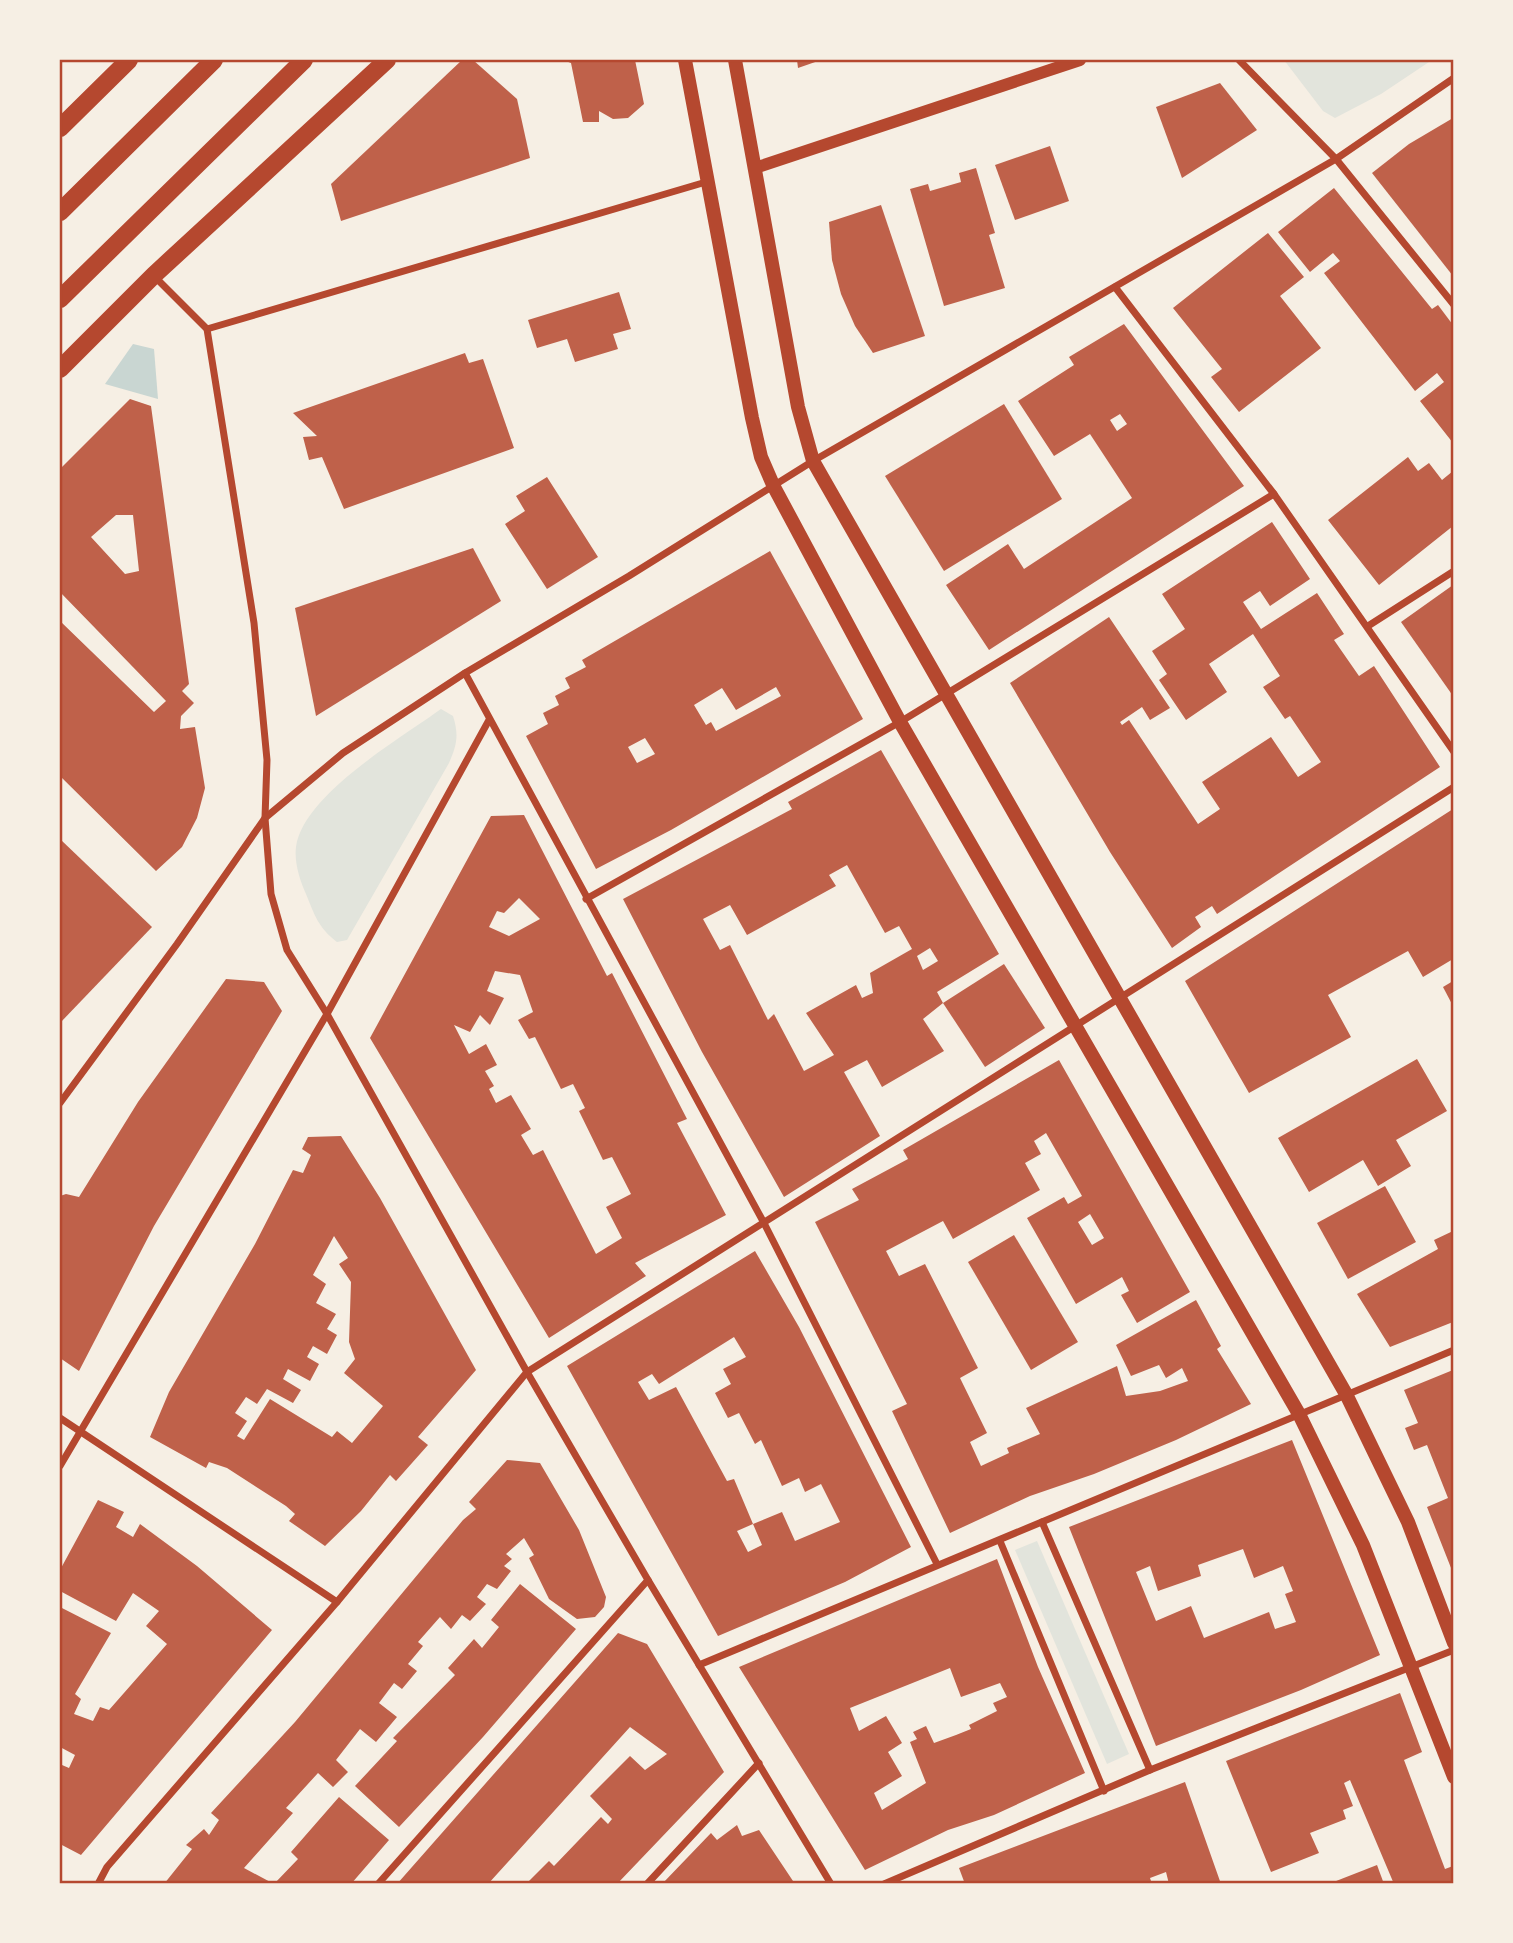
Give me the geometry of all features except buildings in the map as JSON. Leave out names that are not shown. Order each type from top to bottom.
[{"type":"main road","points":[[60,128],[129,60]]},
{"type":"main road","points":[[60,212],[215,60]]},
{"type":"main road","points":[[60,299],[304,60]]},
{"type":"main road","points":[[60,369],[154,275],[387,60]]},
{"type":"main road","points":[[685,60],[751,418],[761,457],[774,487],[900,722],[1299,1413],[1363,1545],[1409,1669],[1454,1777]]},
{"type":"main road","points":[[735,60],[798,407],[813,461],[1346,1394],[1408,1522],[1454,1643]]},
{"type":"street","points":[[755,168],[1080,60]]},
{"type":"street","points":[[1239,60],[1336,159],[1454,305]]},
{"type":"street","points":[[60,1103],[177,944],[265,818],[343,753],[465,673],[813,461],[1336,159],[1454,78]]},
{"type":"street","points":[[207,329],[706,182]]},
{"type":"street","points":[[154,275],[207,329],[255,631],[267,760],[265,818],[271,894],[277,921],[291,959],[327,1014],[527,1372],[648,1580],[831,1884]]},
{"type":"street","points":[[1115,287],[1274,494],[1454,752]]},
{"type":"street","points":[[586,899],[900,722],[1274,494]]},
{"type":"street","points":[[1368,626],[1454,571]]},
{"type":"street","points":[[465,673],[764,1223],[937,1564]]},
{"type":"street","points":[[60,1466],[327,1014],[489,720]]},
{"type":"street","points":[[98,1884],[107,1867],[337,1602],[527,1372],[1454,787]]},
{"type":"street","points":[[699,1665],[1454,1350]]},
{"type":"street","points":[[60,1418],[337,1602]]},
{"type":"street","points":[[1042,1522],[1150,1770]]},
{"type":"street","points":[[1000,1541],[1104,1790]]},
{"type":"street","points":[[378,1884],[648,1580]]},
{"type":"street","points":[[884,1884],[1150,1770],[1454,1650]]},
{"type":"street","points":[[647,1884],[759,1763]]},
{"type":"shaded area","points":[[1284,60],[1432,60],[1381,94],[1335,118],[1323,111]]},
{"type":"shaded area","points":[[133,344],[154,349],[158,399],[105,384]]},
{"type":"shaded area","points":[[441,709],[453,716],[456,729],[455,745],[449,763],[347,940],[337,942],[318,921],[300,877],[296,847],[303,827],[334,788],[356,769]]},
{"type":"shaded area","points":[[1037,1541],[1129,1754],[1107,1764],[1015,1550]]}]
